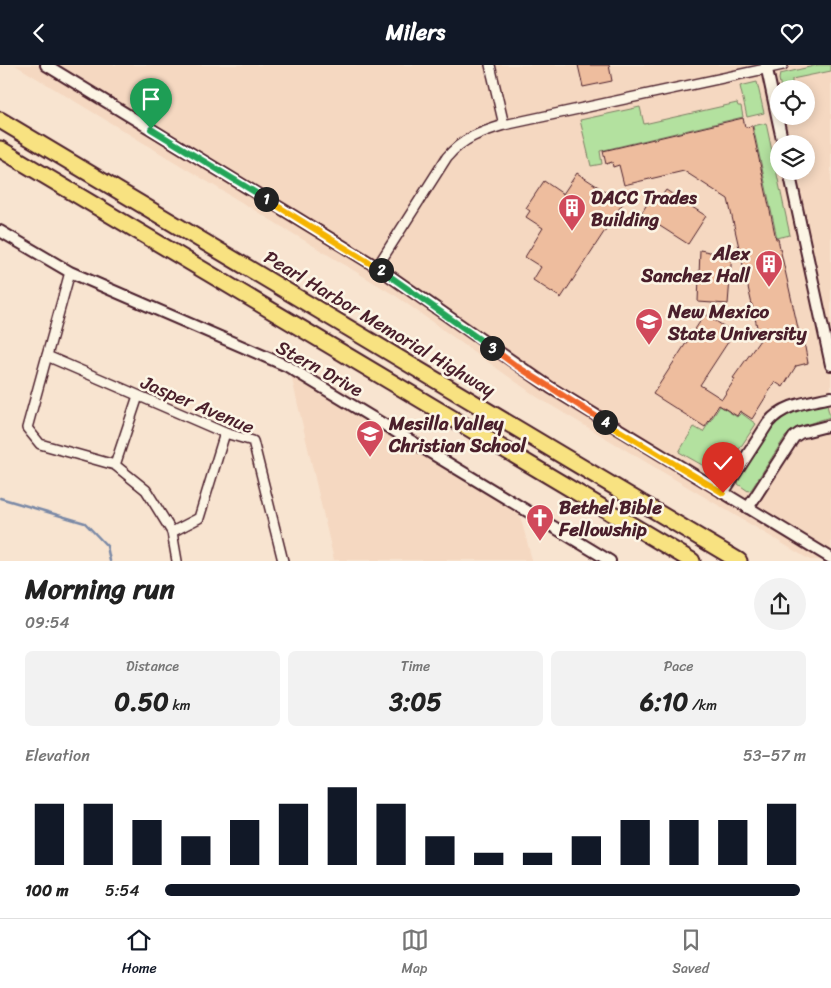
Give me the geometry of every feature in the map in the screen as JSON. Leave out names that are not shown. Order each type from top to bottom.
[{"type":"highway","name":"Pearl Harbor Memorial Highway","points":[[0,120],[739,561]]},
{"type":"highway","points":[[0,149],[692,561]]},
{"type":"highway","points":[[0,153],[70,191]]},
{"type":"street","points":[[46,65],[377,267],[422,297],[515,365],[831,558]]},
{"type":"street","points":[[490,65],[504,125]]},
{"type":"street","points":[[377,267],[453,150],[471,136],[504,125],[766,67],[783,65]]},
{"type":"street","points":[[766,67],[781,135]]},
{"type":"street","points":[[791,180],[831,365]]},
{"type":"street","name":"Stern Drive","points":[[0,231],[70,272],[288,367],[610,561]]},
{"type":"street","points":[[70,272],[28,428],[40,444],[115,465],[146,490],[172,532],[177,561]]},
{"type":"street","name":"Jasper Avenue","points":[[47,356],[138,397],[225,433],[253,441],[283,561]]},
{"type":"street","points":[[115,465],[138,397]]},
{"type":"street","points":[[723,493],[768,423],[776,414],[795,405],[831,397]]},
{"type":"street","points":[[748,508],[794,437],[800,433],[831,425]]},
{"type":"street","points":[[172,532],[199,518],[225,433]]},
{"type":"shaded area","name":"New Mexico State University","points":[[15,65],[831,65],[831,560],[810,560],[537,397],[396,296]]},
{"type":"shaded area","name":"Mesilla Valley Christian School","points":[[291,375],[519,512],[532,560],[334,560]]},
{"type":"green space","points":[[818,65],[831,65],[831,71],[792,80],[779,80],[780,74]]},
{"type":"green space","points":[[757,82],[764,113],[747,117],[740,86]]},
{"type":"green space","points":[[737,103],[738,106],[741,106],[743,117],[600,151],[602,164],[591,166],[580,120],[640,107],[644,124]]},
{"type":"green space","points":[[766,123],[770,142],[770,180],[778,180],[790,235],[777,238],[753,126]]},
{"type":"green space","points":[[822,404],[827,405],[830,417],[795,428],[785,437],[751,490],[748,491],[738,484],[760,443],[781,418],[796,410]]},
{"type":"green space","points":[[720,406],[737,417],[741,413],[756,424],[726,469],[719,472],[711,470],[679,452],[694,427],[703,432]]},
{"type":"building","points":[[578,65],[609,65],[612,81],[583,87]]},
{"type":"building","name":"Alex Sanchez Hall","points":[[743,118],[745,127],[752,126],[776,239],[778,239],[800,337],[803,337],[808,363],[796,366],[783,387],[775,382],[752,419],[740,411],[737,416],[719,405],[705,427],[653,394],[705,314],[734,333],[700,385],[722,399],[735,379],[733,378],[760,340],[728,199],[684,171],[624,185],[619,165],[613,167],[612,162],[606,164],[603,151]]},
{"type":"building","name":"DACC Trades Building","points":[[577,173],[623,203],[561,298],[533,280],[541,267],[525,257],[543,228],[526,217],[530,211],[526,208],[544,181],[563,194]]},
{"type":"building","points":[[666,190],[706,216],[688,244],[641,214],[652,196],[659,200]]},
{"type":"building","points":[[700,250],[714,253],[732,253],[728,304],[698,302]]},
{"type":"waterway","points":[[0,498],[85,523],[107,546],[110,561]]},
{"type":"place","name":"DACC Trades Building","points":[[572,232]]},
{"type":"place","name":"Alex Sanchez Hall","points":[[769,288]]},
{"type":"place","name":"New Mexico State University","points":[[649,346]]},
{"type":"place","name":"Mesilla Valley Christian School","points":[[370,458]]},
{"type":"place","name":"Bethel Bible Fellowship","points":[[540,542]]},
{"type":"route","points":[[151,129],[377,267],[422,297],[515,365],[616,429],[723,493]]}]
